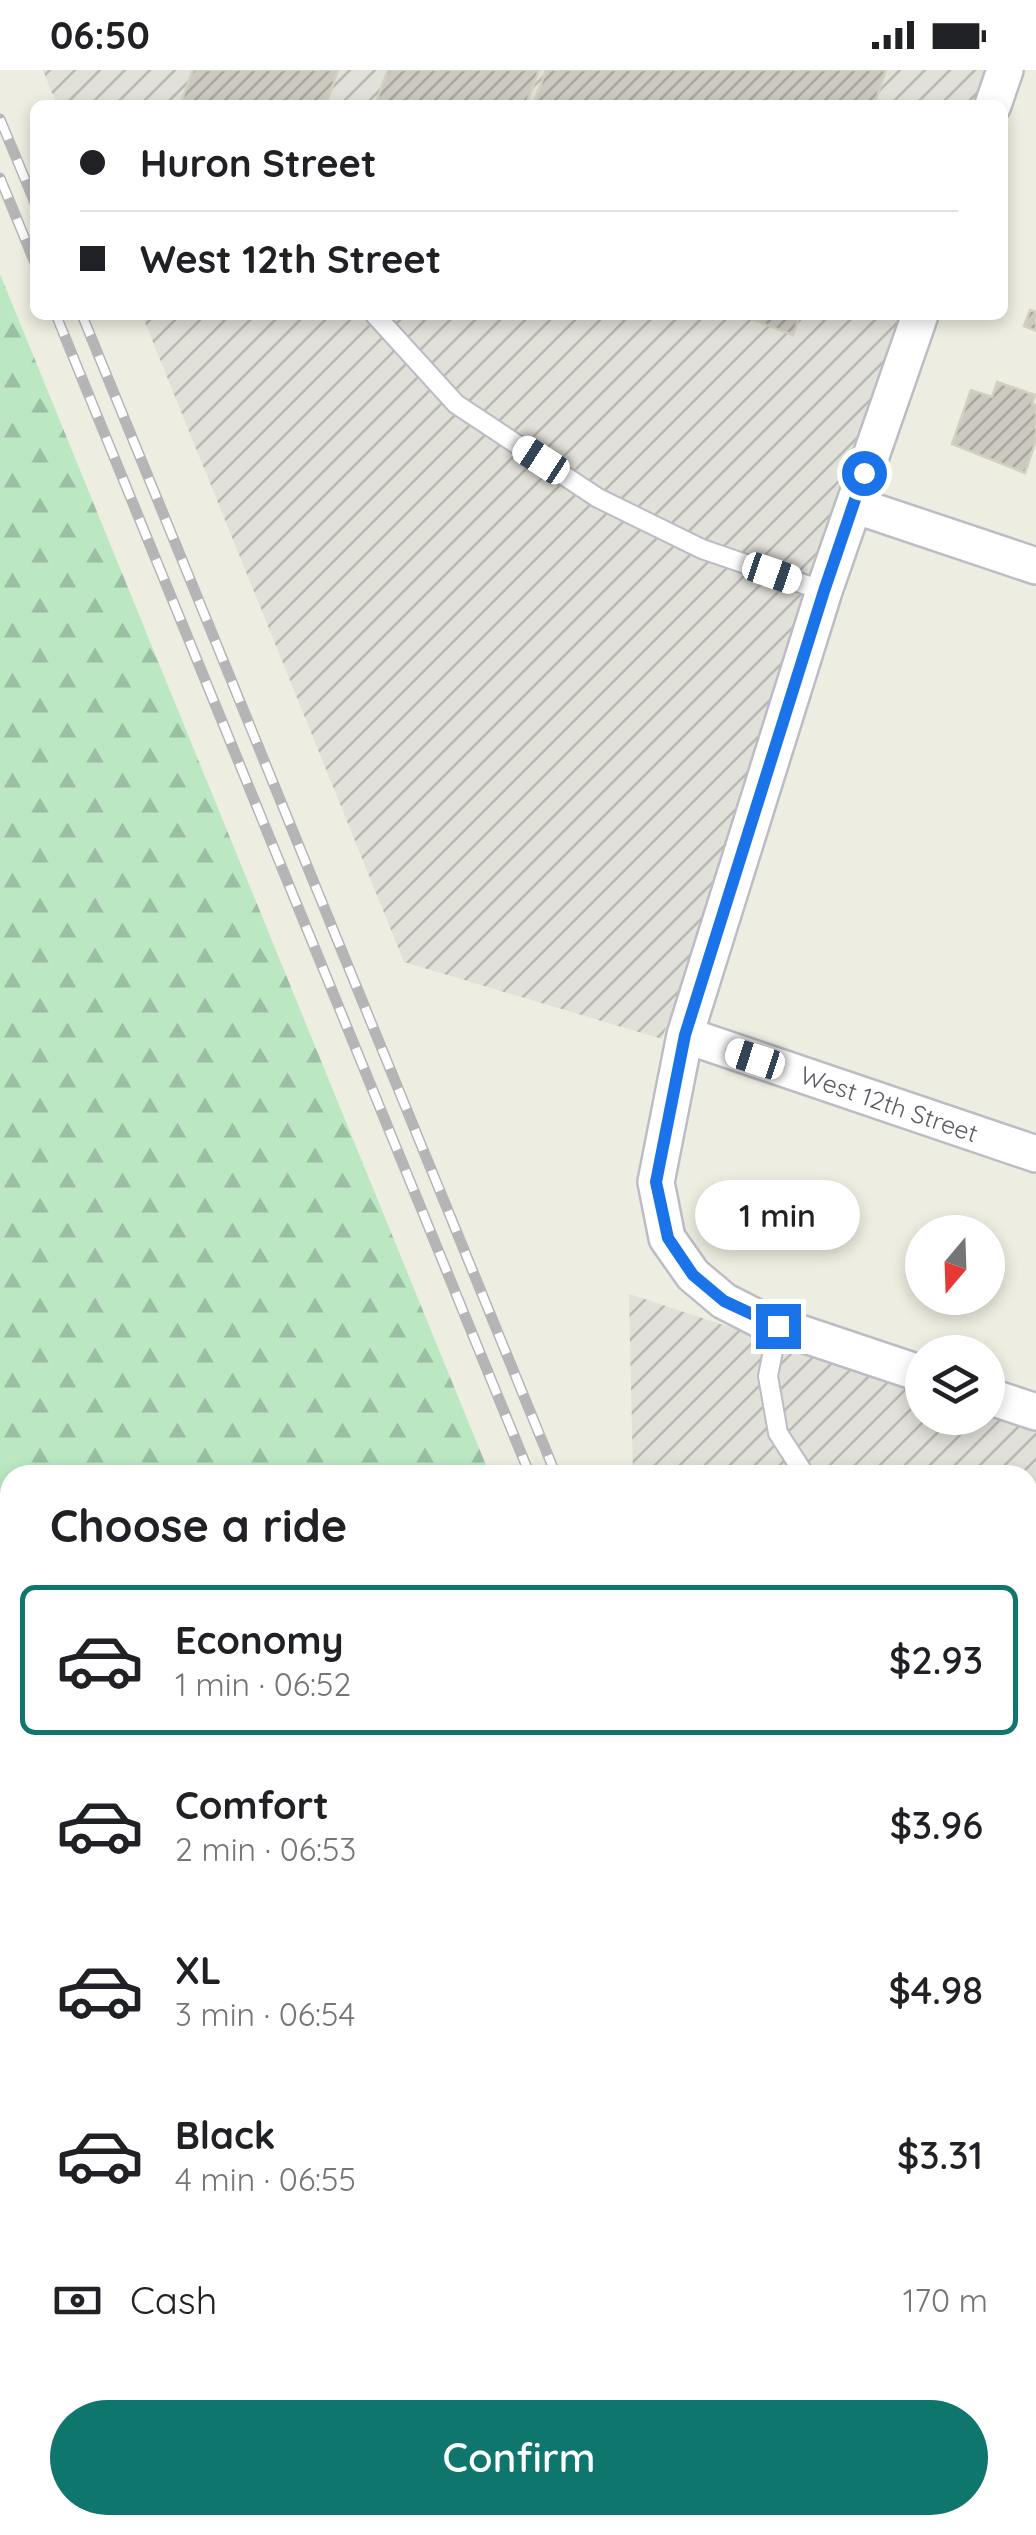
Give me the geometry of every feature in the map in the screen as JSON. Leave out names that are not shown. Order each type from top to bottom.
[{"type":"street","points":[[995,100],[1006,70]]},
{"type":"street","points":[[905,1368],[778,1326],[724,1301],[693,1275],[668,1238],[656,1182],[685,1035],[824,591],[918,320]]},
{"type":"street","points":[[854,504],[1036,566]]},
{"type":"street","name":"West 12th Street","points":[[685,1035],[1036,1154]]},
{"type":"street","points":[[1005,1402],[1036,1412]]},
{"type":"lane","points":[[380,320],[456,404],[598,498],[702,549],[824,591]]},
{"type":"lane","points":[[778,1326],[768,1376],[778,1433],[799,1465]]},
{"type":"shaded area","points":[[43,70],[989,70],[979,100],[55,100]]},
{"type":"shaded area","points":[[144,320],[904,320],[662,1039],[404,962]]},
{"type":"shaded area","points":[[629,1294],[905,1384],[905,1435],[1005,1435],[1005,1418],[1036,1428],[1036,1465],[633,1465]]},
{"type":"green space","points":[[0,274],[486,1465],[0,1465]]},
{"type":"building","points":[[193,70],[338,70],[328,100],[182,100]]},
{"type":"building","points":[[388,70],[539,70],[528,100],[377,100]]},
{"type":"building","points":[[546,70],[886,70],[876,100],[535,100]]},
{"type":"building","points":[[1030,310],[1036,312],[1036,331],[1024,326]]},
{"type":"building","points":[[754,320],[798,320],[793,335]]},
{"type":"building","points":[[997,382],[1035,395],[1032,404],[1036,405],[1036,440],[1025,473],[952,444],[971,390],[992,397]]},
{"type":"railway","points":[[0,119],[30,191]]},
{"type":"railway","points":[[0,178],[30,251]]},
{"type":"railway","points":[[58,320],[526,1465]]},
{"type":"railway","points":[[84,320],[552,1465]]},
{"type":"route","points":[[778,1326],[724,1301],[693,1275],[668,1238],[656,1182],[685,1035],[864,473]]}]
